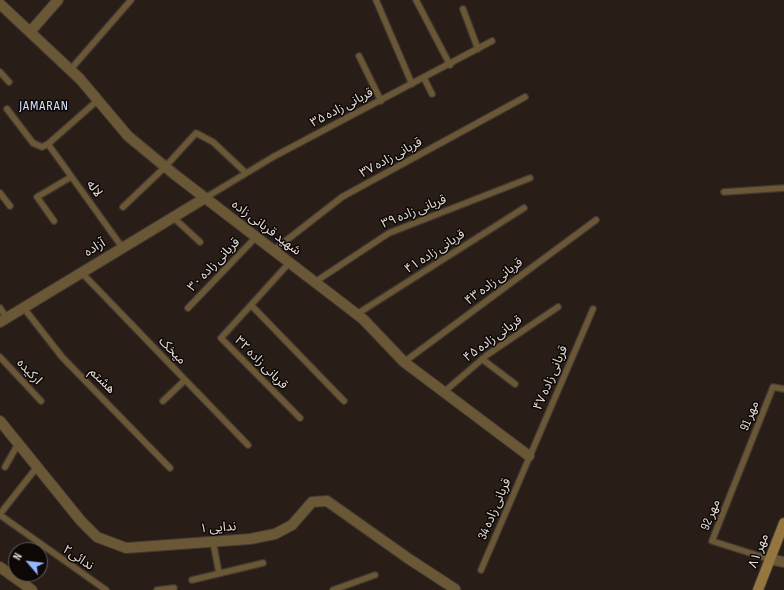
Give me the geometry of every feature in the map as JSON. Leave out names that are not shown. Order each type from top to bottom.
[{"type":"street","points":[[30,32],[58,0]]},
{"type":"street","name":"شهید قربانی زاده","points":[[3,3],[30,32],[70,70],[98,100],[128,136],[165,167],[357,314],[404,362],[530,456]]},
{"type":"street","name":"آزاده","points":[[3,320],[80,272],[205,198]]},
{"type":"street","name":"ندایی ۱","points":[[0,421],[81,521],[97,537],[126,548],[250,539],[275,534],[292,525],[312,502],[327,501],[409,559],[455,589]]},
{"type":"street","name":"مهر ۸۱","points":[[758,590],[784,523]]},
{"type":"street","points":[[769,559],[784,562]]},
{"type":"street","points":[[0,567],[32,590]]},
{"type":"lane","points":[[70,70],[131,0]]},
{"type":"lane","points":[[376,0],[412,84]]},
{"type":"lane","points":[[416,0],[450,64]]},
{"type":"lane","points":[[463,9],[478,49]]},
{"type":"lane","name":"قربانی زاده ۳۵","points":[[205,198],[246,173],[492,41]]},
{"type":"lane","points":[[359,56],[381,101]]},
{"type":"lane","points":[[0,72],[9,82]]},
{"type":"lane","points":[[424,78],[432,94]]},
{"type":"lane","name":"قربانی زاده ۳۷","points":[[274,250],[342,197],[526,97]]},
{"type":"lane","points":[[7,109],[33,143],[42,147],[48,144],[98,100]]},
{"type":"lane","points":[[123,207],[165,167],[196,132],[213,142],[246,173]]},
{"type":"lane","name":"لاله","points":[[48,144],[122,247]]},
{"type":"lane","points":[[54,221],[37,197],[71,177]]},
{"type":"lane","name":"قربانی زاده ۳۹","points":[[315,282],[388,233],[530,178]]},
{"type":"lane","points":[[724,192],[784,188]]},
{"type":"lane","points":[[0,193],[10,206]]},
{"type":"lane","name":"قربانی زاده ۴۱","points":[[357,314],[524,208]]},
{"type":"lane","points":[[173,217],[200,242]]},
{"type":"lane","name":"قربانی زاده ۴۳","points":[[404,362],[596,220]]},
{"type":"lane","name":"قربانی زاده ۳۰","points":[[188,308],[256,237]]},
{"type":"lane","name":"قربانی زاده ۳۲","points":[[290,262],[221,338],[300,418]]},
{"type":"lane","name":"میخک","points":[[80,272],[248,445]]},
{"type":"lane","points":[[251,305],[344,401]]},
{"type":"lane","name":"قربانی زاده ۴۵","points":[[444,392],[482,359],[558,307]]},
{"type":"lane","points":[[0,308],[3,320]]},
{"type":"lane","name":"هشتم","points":[[23,308],[62,357],[170,468]]},
{"type":"lane","name":"قربانی زاده ۴۷","points":[[530,456],[593,309]]},
{"type":"lane","name":"ارکیده","points":[[0,357],[41,401]]},
{"type":"lane","points":[[482,359],[515,384]]},
{"type":"lane","points":[[163,400],[185,380]]},
{"type":"lane","name":"مهر 91","points":[[743,464],[773,386],[784,388]]},
{"type":"lane","points":[[5,467],[18,444]]},
{"type":"lane","name":"قربانی زاده 34","points":[[481,570],[530,456]]},
{"type":"lane","name":"مهر 92","points":[[743,464],[712,541],[769,559]]},
{"type":"lane","points":[[0,515],[37,467]]},
{"type":"lane","name":"ندائی۲","points":[[0,515],[106,590]]},
{"type":"lane","points":[[213,542],[219,573]]},
{"type":"lane","points":[[192,580],[263,563]]},
{"type":"lane","points":[[333,590],[375,576]]},
{"type":"lane","points":[[157,590],[174,588]]},
{"type":"district","name":"JAMARAN","points":[[44,106]]}]
